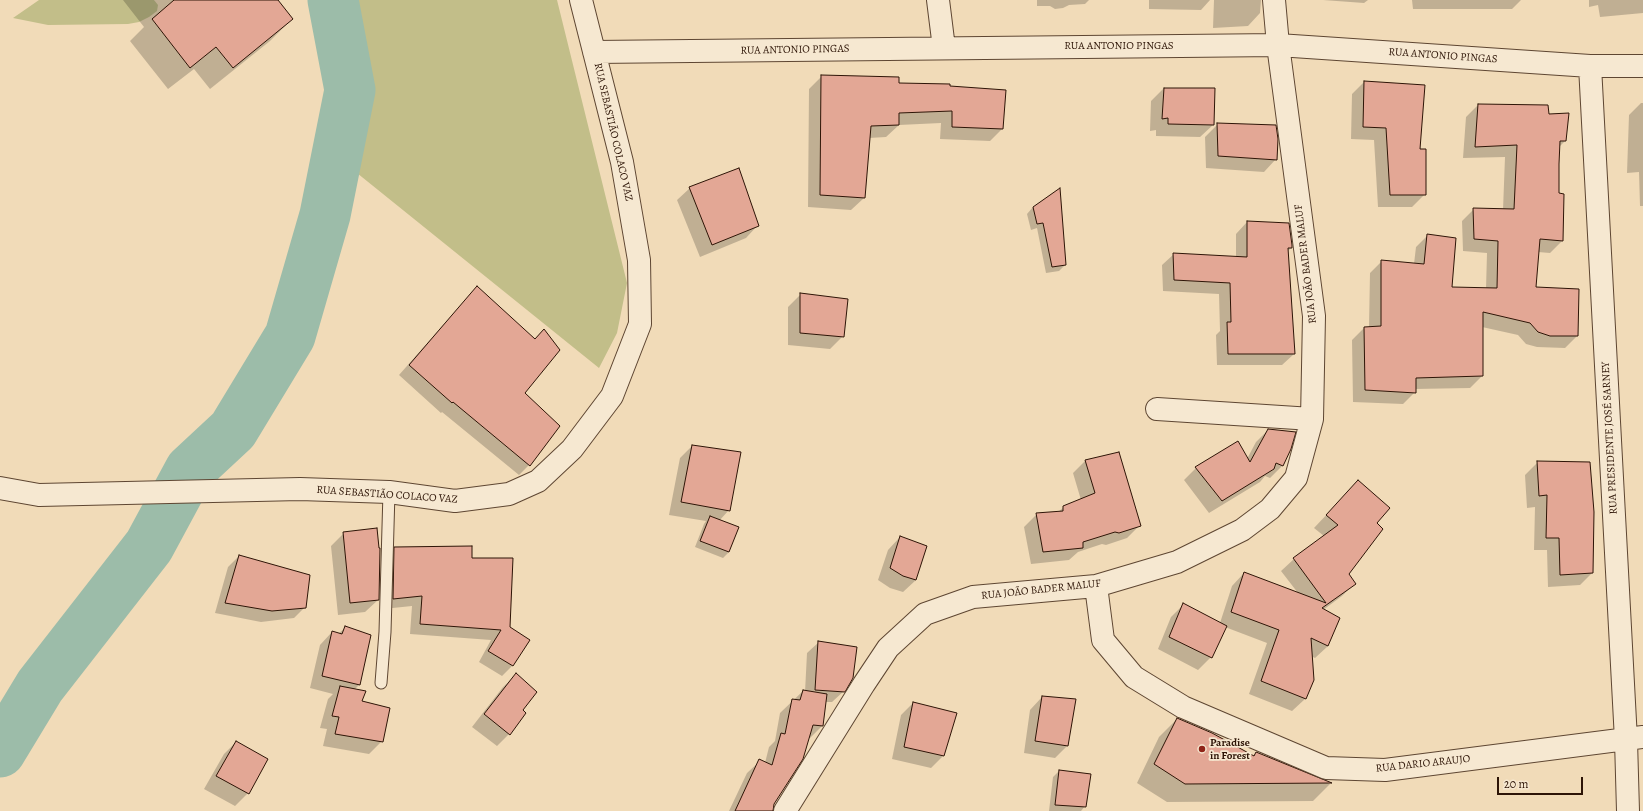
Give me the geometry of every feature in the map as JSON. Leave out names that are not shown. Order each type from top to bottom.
[{"type":"street","name":"RUA SEBASTIÃO COLACO VAZ","points":[[0,488],[39,495],[300,489],[389,492],[455,501],[508,494],[538,481],[572,449],[612,396],[640,324],[640,260],[622,162],[581,0]]},
{"type":"street","points":[[938,0],[944,48]]},
{"type":"street","name":"RUA JOÃO BADER MALUF","points":[[785,811],[888,648],[925,614],[973,597],[1096,586],[1177,562],[1242,530],[1270,509],[1296,478],[1312,419],[1314,316],[1278,45],[1274,0]]},
{"type":"street","name":"RUA ANTONIO PINGAS","points":[[594,52],[1278,45],[1590,66],[1643,66]]},
{"type":"street","name":"RUA PRESIDENTE JOSÉ SARNEY","points":[[1590,66],[1634,738],[1628,811]]},
{"type":"street","points":[[1157,409],[1312,419]]},
{"type":"street","name":"RUA DARIO ARAUJO","points":[[1096,586],[1103,640],[1134,677],[1183,707],[1326,768],[1385,770],[1634,738]]},
{"type":"lane","points":[[381,683],[386,632],[389,492]]},
{"type":"shaded area","points":[[39,0],[154,0],[158,5],[157,11],[149,17],[139,22],[128,24],[48,25],[13,18]]},
{"type":"shaded area","points":[[343,0],[557,0],[627,283],[617,333],[599,368],[352,169]]},
{"type":"building","points":[[174,0],[278,0],[293,19],[233,68],[216,47],[190,68],[152,19]]},
{"type":"building","points":[[821,75],[899,77],[899,83],[950,84],[950,86],[1006,90],[1003,129],[952,127],[952,111],[899,113],[899,125],[871,126],[865,198],[820,195]]},
{"type":"building","points":[[1364,81],[1425,85],[1420,149],[1426,149],[1426,195],[1390,195],[1386,128],[1363,127]]},
{"type":"building","points":[[1164,88],[1215,88],[1214,125],[1168,124],[1168,118],[1162,119]]},
{"type":"building","points":[[1478,104],[1548,105],[1549,114],[1569,113],[1566,141],[1560,141],[1559,193],[1564,194],[1563,241],[1540,239],[1536,287],[1579,289],[1578,336],[1550,336],[1538,332],[1530,323],[1483,312],[1483,376],[1416,378],[1416,393],[1365,390],[1364,327],[1381,326],[1381,260],[1424,264],[1427,234],[1456,238],[1452,287],[1497,288],[1498,241],[1474,239],[1473,208],[1514,209],[1517,145],[1475,147]]},
{"type":"building","points":[[1217,123],[1276,125],[1278,139],[1277,160],[1218,156]]},
{"type":"building","points":[[739,168],[759,226],[712,245],[689,187]]},
{"type":"building","points":[[1060,188],[1066,265],[1052,267],[1043,223],[1037,224],[1033,207]]},
{"type":"building","points":[[1247,221],[1289,223],[1292,248],[1288,248],[1295,354],[1228,354],[1227,322],[1231,322],[1230,283],[1174,280],[1173,253],[1247,257]]},
{"type":"building","points":[[477,286],[535,339],[544,329],[560,350],[525,393],[560,426],[530,466],[453,402],[452,403],[409,365]]},
{"type":"building","points":[[800,293],[848,299],[844,337],[800,333]]},
{"type":"building","points":[[1268,429],[1296,432],[1291,449],[1283,466],[1276,463],[1274,469],[1222,501],[1195,467],[1238,441],[1250,462]]},
{"type":"building","points":[[692,445],[741,452],[730,511],[681,502]]},
{"type":"building","points":[[1119,452],[1141,526],[1083,542],[1083,548],[1043,552],[1036,513],[1063,511],[1063,506],[1095,493],[1085,460]]},
{"type":"building","points":[[1537,461],[1590,462],[1594,512],[1593,573],[1560,575],[1559,538],[1546,538],[1547,495],[1539,496]]},
{"type":"building","points":[[1358,480],[1390,508],[1377,523],[1383,529],[1349,574],[1356,584],[1322,608],[1340,618],[1328,646],[1311,638],[1314,680],[1306,699],[1261,681],[1279,630],[1231,612],[1244,572],[1326,603],[1293,558],[1338,525],[1326,515]]},
{"type":"building","points":[[710,516],[739,527],[729,552],[700,541]]},
{"type":"building","points":[[377,528],[380,548],[379,600],[350,603],[343,532]]},
{"type":"building","points":[[900,536],[927,546],[916,580],[903,576],[890,568]]},
{"type":"building","points":[[472,546],[472,558],[513,558],[510,627],[530,640],[513,666],[488,651],[501,630],[420,624],[422,596],[393,599],[394,547]]},
{"type":"building","points":[[239,555],[310,575],[306,608],[272,611],[225,603]]},
{"type":"building","points":[[1183,603],[1227,626],[1212,658],[1169,637]]},
{"type":"building","points":[[345,626],[371,635],[360,685],[322,676],[332,631],[342,634]]},
{"type":"building","points":[[818,641],[857,647],[853,678],[845,692],[815,690]]},
{"type":"building","points":[[516,673],[537,692],[523,710],[526,713],[510,735],[484,714]]},
{"type":"building","points":[[340,686],[366,691],[362,701],[390,708],[383,742],[335,734],[339,717],[332,716]]},
{"type":"building","points":[[803,690],[827,694],[823,726],[813,725],[803,759],[774,804],[773,811],[735,811],[759,759],[772,765],[781,733],[785,734],[792,699],[800,700]]},
{"type":"building","points":[[1042,696],[1076,699],[1068,746],[1035,741]]},
{"type":"building","points":[[913,702],[957,713],[944,756],[904,747]]},
{"type":"building","name":"Paradise in Forest","points":[[1177,718],[1212,733],[1254,756],[1256,752],[1332,783],[1185,784],[1154,764]]},
{"type":"building","points":[[236,741],[268,759],[249,794],[216,776]]},
{"type":"building","points":[[1059,770],[1091,774],[1086,807],[1055,805]]},
{"type":"waterway","points":[[0,752],[40,686],[149,546],[190,470],[233,430],[290,336],[325,215],[350,90],[333,0]]},
{"type":"place","name":"Paradise in Forest","points":[[1202,749]]}]
